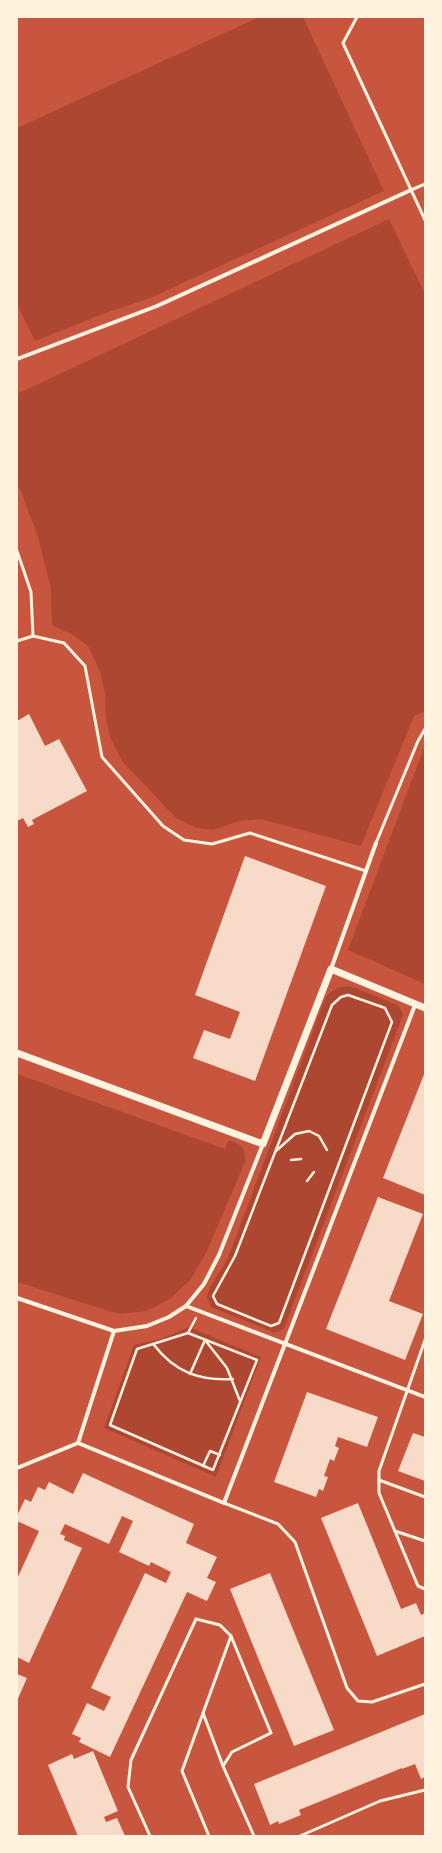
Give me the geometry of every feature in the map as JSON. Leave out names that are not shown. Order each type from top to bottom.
[{"type":"street","points":[[17,358],[157,306],[411,190]]},
{"type":"street","points":[[17,1298],[114,1331],[147,1326],[169,1317],[186,1306],[204,1284],[219,1255],[263,1144],[331,969],[376,843]]},
{"type":"street","points":[[331,969],[425,1008]]},
{"type":"street","points":[[17,1468],[78,1443],[224,1503],[415,1004]]},
{"type":"street","points":[[17,1053],[263,1144]]},
{"type":"street","points":[[186,1306],[425,1397]]},
{"type":"street","points":[[78,1443],[114,1331]]},
{"type":"lane","points":[[357,17],[343,42],[425,220]]},
{"type":"lane","points":[[411,190],[425,184]]},
{"type":"lane","points":[[17,551],[31,592],[33,636]]},
{"type":"lane","points":[[17,641],[33,636],[64,643],[85,666],[102,757],[163,826],[184,840],[212,844],[250,833],[366,871]]},
{"type":"lane","points":[[376,843],[418,741],[425,729]]},
{"type":"lane","points":[[425,1340],[406,1390],[379,1471],[379,1493],[418,1586],[425,1589]]},
{"type":"lane","points":[[379,1480],[425,1497]]},
{"type":"lane","points":[[224,1503],[278,1524],[295,1542],[347,1688],[358,1700],[372,1702],[425,1684]]},
{"type":"lane","points":[[395,1531],[425,1541]]},
{"type":"lane","points":[[150,1836],[128,1787],[131,1760],[196,1619],[220,1625],[231,1636],[271,1732],[232,1752],[223,1766]]},
{"type":"lane","points":[[209,1836],[182,1771],[231,1636]]},
{"type":"lane","points":[[203,1713],[223,1766],[254,1836]]},
{"type":"lane","points":[[300,1836],[380,1801],[425,1790]]},
{"type":"path","points":[[275,1152],[334,1001],[348,995],[385,1008],[392,1022],[279,1323],[271,1326],[217,1304],[213,1296],[235,1256],[275,1152],[295,1134],[309,1131],[319,1136],[327,1150]]},
{"type":"path","points":[[291,1160],[301,1159]]},
{"type":"path","points":[[307,1181],[314,1172]]},
{"type":"path","points":[[188,1333],[205,1340],[257,1360],[213,1470],[110,1425],[137,1349],[188,1333]]},
{"type":"path","points":[[190,1374],[205,1340]]},
{"type":"path","points":[[205,1340],[221,1359],[233,1379],[240,1401]]},
{"type":"path","points":[[154,1344],[170,1362],[190,1374],[201,1378],[214,1380],[233,1379]]},
{"type":"path","points":[[203,1466],[210,1451],[220,1454]]},
{"type":"shaded area","points":[[259,17],[303,17],[384,191],[150,298],[108,312],[35,341],[17,304],[17,128]]},
{"type":"shaded area","points":[[389,219],[425,294],[425,711],[414,716],[361,846],[261,819],[239,821],[213,830],[197,828],[176,818],[122,761],[110,737],[106,717],[105,693],[100,672],[89,647],[75,636],[52,625],[51,589],[38,537],[21,491],[17,485],[17,394]]},
{"type":"shaded area","points":[[425,745],[425,984],[348,950]]},
{"type":"shaded area","points":[[350,986],[395,1004],[400,1008],[403,1015],[284,1328],[280,1331],[273,1332],[211,1307],[207,1297],[210,1287],[228,1258],[325,999],[336,989]]},
{"type":"shaded area","points":[[17,1074],[225,1149],[229,1140],[240,1145],[244,1150],[245,1162],[207,1251],[190,1280],[170,1299],[147,1311],[119,1314],[17,1282]]},
{"type":"shaded area","points":[[189,1327],[261,1357],[216,1477],[104,1428],[134,1345],[161,1339]]},
{"type":"building","points":[[29,714],[45,746],[59,739],[87,791],[32,820],[34,824],[28,827],[23,818],[17,821],[17,721]]},
{"type":"building","points":[[245,856],[326,886],[255,1081],[193,1058],[204,1030],[230,1039],[240,1012],[195,995]]},
{"type":"building","points":[[425,1072],[425,1195],[383,1178]]},
{"type":"building","points":[[378,1197],[423,1214],[389,1301],[423,1314],[405,1360],[326,1329]]},
{"type":"building","points":[[307,1392],[378,1417],[367,1447],[338,1437],[335,1446],[339,1448],[334,1461],[330,1459],[324,1476],[328,1477],[323,1491],[319,1489],[316,1497],[274,1482]]},
{"type":"building","points":[[413,1433],[425,1437],[425,1481],[398,1471]]},
{"type":"building","points":[[83,1473],[194,1524],[186,1543],[217,1557],[207,1578],[216,1582],[207,1601],[187,1592],[110,1757],[79,1742],[81,1738],[72,1734],[87,1703],[104,1711],[111,1697],[91,1688],[145,1573],[166,1583],[171,1572],[151,1562],[149,1566],[119,1552],[133,1521],[122,1516],[109,1544],[65,1524],[60,1534],[65,1536],[64,1540],[82,1548],[29,1663],[17,1657],[17,1579],[39,1531],[17,1521],[17,1516],[25,1499],[31,1502],[38,1487],[45,1490],[49,1482],[73,1494]]},
{"type":"building","points":[[358,1503],[401,1609],[416,1603],[421,1615],[425,1613],[425,1636],[377,1656],[321,1518]]},
{"type":"building","points":[[270,1573],[334,1730],[294,1746],[230,1589]]},
{"type":"building","points":[[17,1674],[27,1678],[17,1701]]},
{"type":"building","points":[[425,1714],[425,1777],[421,1779],[415,1764],[402,1768],[299,1810],[301,1815],[279,1824],[278,1821],[270,1825],[254,1784]]},
{"type":"building","points":[[93,1751],[118,1811],[104,1817],[106,1822],[117,1818],[125,1836],[78,1836],[48,1765],[72,1754],[74,1759]]}]
